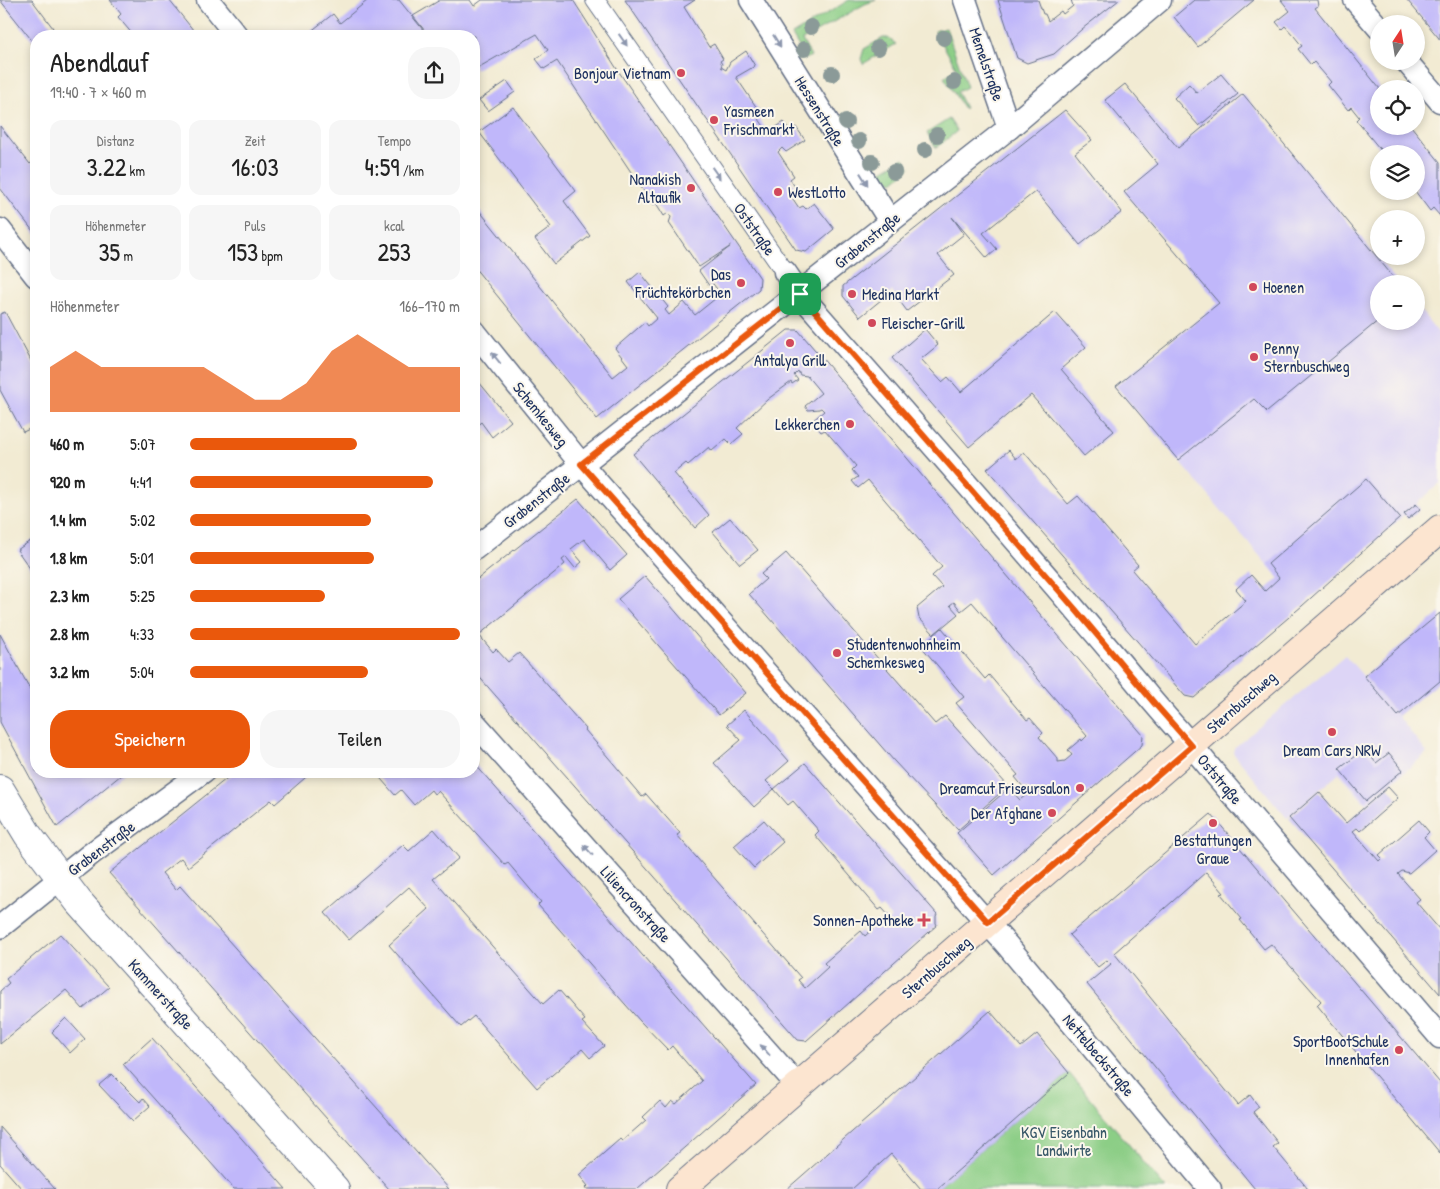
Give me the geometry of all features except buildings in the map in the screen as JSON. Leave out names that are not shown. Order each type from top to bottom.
[{"type":"main road","name":"Sternbuschweg","points":[[680,1189],[1192,746],[1440,528]]},
{"type":"street","points":[[208,0],[232,30]]},
{"type":"street","name":"Oststraße","points":[[595,0],[800,294],[1076,610],[1440,1037]]},
{"type":"street","name":"Hessenstraße","points":[[751,0],[890,221]]},
{"type":"street","name":"Memelstraße","points":[[965,0],[1008,128]]},
{"type":"street","name":"Grabenstraße","points":[[480,544],[800,294],[1008,128],[1160,0]]},
{"type":"street","points":[[1355,0],[1370,18]]},
{"type":"street","points":[[1413,70],[1440,102]]},
{"type":"street","points":[[0,230],[30,268]]},
{"type":"street","name":"Schemkesweg","points":[[480,338],[581,464],[988,922]]},
{"type":"street","name":"Liliencronstraße","points":[[480,729],[798,1086]]},
{"type":"street","name":"Grabenstraße","points":[[0,927],[61,878],[195,778]]},
{"type":"street","name":"Kammerstraße","points":[[0,789],[28,835],[78,902],[335,1189]]},
{"type":"street","name":"Nettelbeckstraße","points":[[988,922],[1210,1189]]},
{"type":"shaded area","points":[[1243,94],[1373,275],[1370,275],[1370,330],[1425,330],[1425,316],[1440,335],[1440,483],[1302,606],[1116,386],[1219,303],[1124,192]]},
{"type":"shaded area","name":"Dream Cars NRW","points":[[1345,655],[1398,716],[1427,753],[1366,804],[1339,773],[1287,818],[1233,753],[1234,748]]},
{"type":"green space","points":[[849,0],[876,0],[865,4],[802,40],[811,56],[806,59],[792,35]]},
{"type":"green space","points":[[946,28],[967,87],[957,92],[964,109],[944,77],[957,69],[935,31]]},
{"type":"green space","points":[[883,38],[888,38],[896,44],[863,64],[861,59],[864,49]]},
{"type":"green space","points":[[949,119],[957,131],[936,148],[927,133]]},
{"type":"green space","points":[[904,158],[910,168],[893,182],[880,176],[872,167],[876,165],[880,172]]},
{"type":"green space","name":"KGV Eisenbahn Landwirte","points":[[1069,1073],[1166,1189],[937,1189]]},
{"type":"place","name":"Bonjour Vietnam","points":[[681,73]]},
{"type":"place","name":"Yasmeen Frischmarkt","points":[[714,120]]},
{"type":"place","name":"Nanakish Altaufik","points":[[691,188]]},
{"type":"place","name":"WestLotto","points":[[778,192]]},
{"type":"place","name":"Das Früchtekörbchen","points":[[741,283]]},
{"type":"place","name":"Hoenen","points":[[1253,287]]},
{"type":"place","name":"Medina Markt","points":[[852,294]]},
{"type":"place","name":"Fleischer-Grill","points":[[872,323]]},
{"type":"place","name":"Antalya Grill","points":[[790,343]]},
{"type":"place","name":"Penny Sternbuschweg","points":[[1254,357]]},
{"type":"place","name":"Lekkerchen","points":[[850,424]]},
{"type":"place","name":"Studentenwohnheim Schemkesweg","points":[[837,653]]},
{"type":"place","name":"Dream Cars NRW","points":[[1332,732]]},
{"type":"place","name":"Dreamcut Friseursalon","points":[[1080,788]]},
{"type":"place","name":"Der Afghane","points":[[1052,813]]},
{"type":"place","name":"Bestattungen Graue","points":[[1213,823]]},
{"type":"place","name":"Sonnen-Apotheke","points":[[924,920]]},
{"type":"place","name":"SportBootSchule Innenhafen","points":[[1399,1050]]},
{"type":"route","points":[[800,294],[1192,746],[988,922],[581,464],[800,294]]}]
